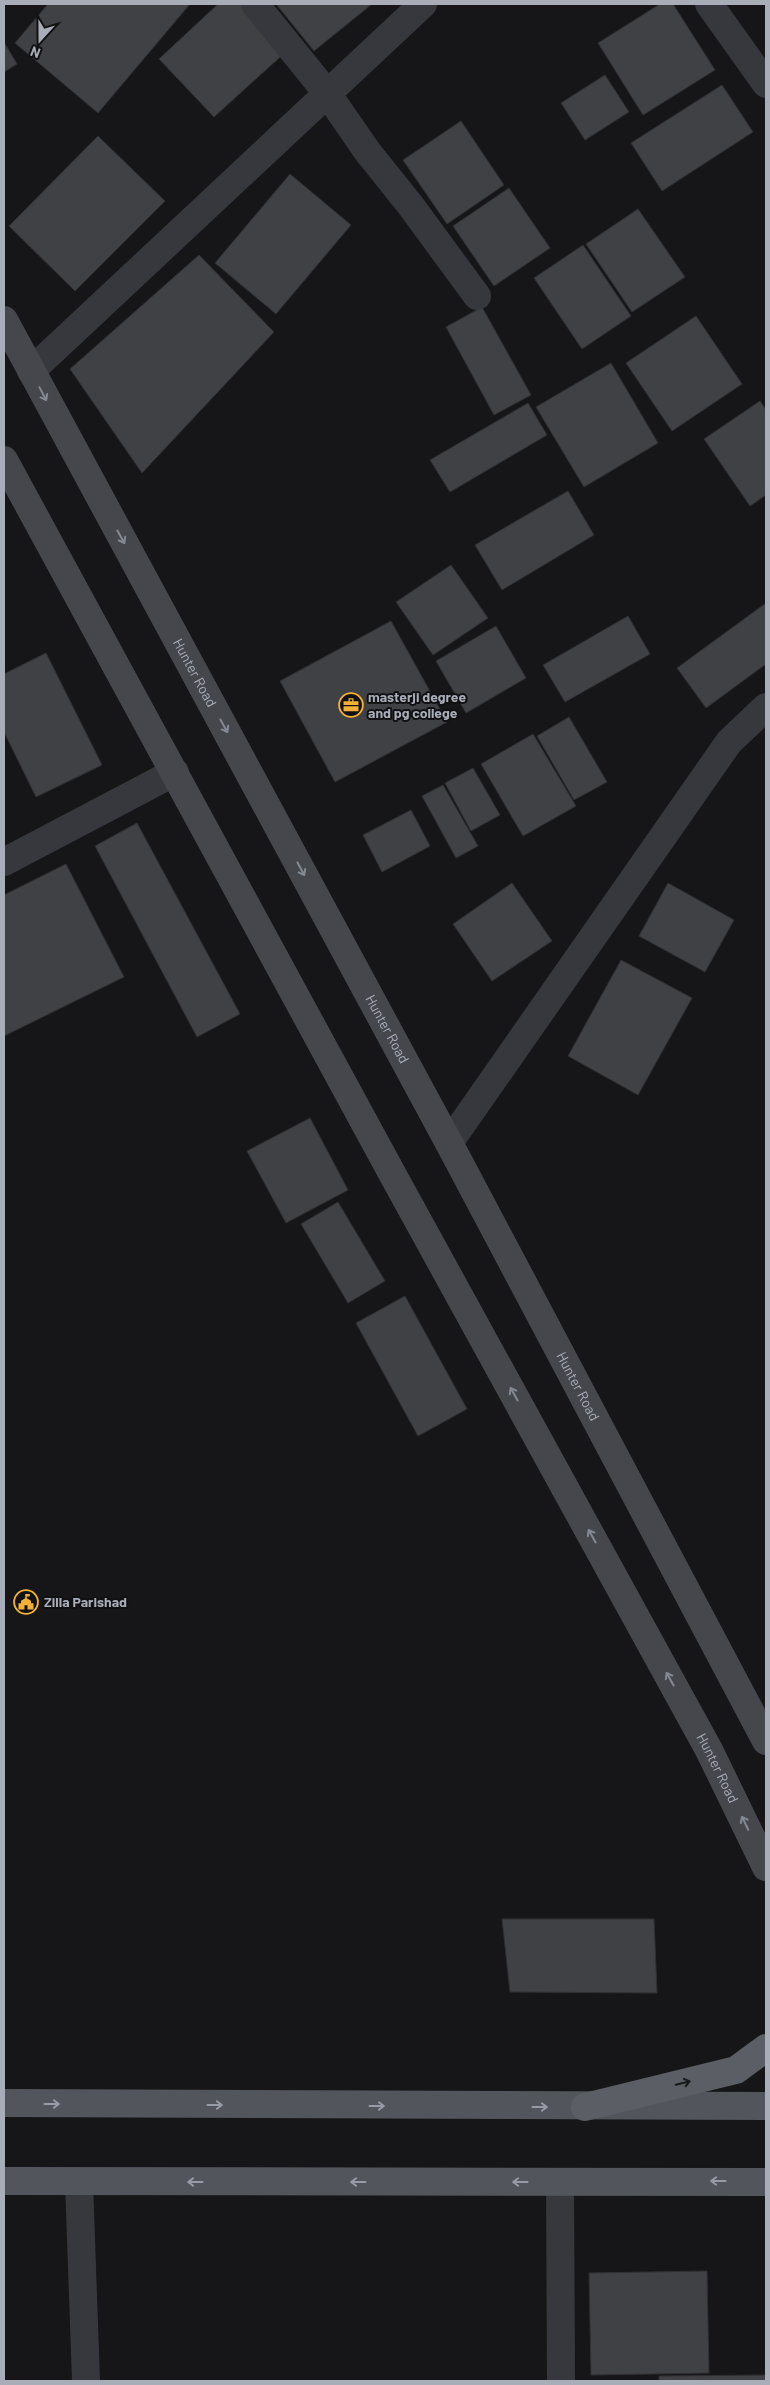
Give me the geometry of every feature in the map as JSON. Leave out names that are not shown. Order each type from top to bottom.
[{"type":"highway","points":[[585,2107],[736,2070],[766,2048]]},
{"type":"main road","name":"Hunter Road","points":[[4,320],[449,1143],[766,1741]]},
{"type":"main road","name":"Hunter Road","points":[[4,460],[125,685],[175,772],[394,1177],[709,1750],[766,1867]]},
{"type":"main road","points":[[4,2104],[766,2106]]},
{"type":"main road","points":[[4,2181],[766,2182]]},
{"type":"street","points":[[255,4],[327,94],[477,296]]},
{"type":"street","points":[[31,371],[423,4]]},
{"type":"street","points":[[709,4],[766,84]]},
{"type":"street","points":[[449,1143],[729,742],[766,707]]},
{"type":"street","points":[[4,862],[175,772]]},
{"type":"street","points":[[79,2182],[86,2381]]},
{"type":"street","points":[[560,2182],[561,2381]]},
{"type":"building","points":[[48,4],[190,4],[98,113],[15,43]]},
{"type":"building","points":[[218,4],[249,4],[290,48],[214,117],[159,59]]},
{"type":"building","points":[[276,4],[372,4],[314,51]]},
{"type":"building","points":[[660,4],[673,4],[715,70],[643,115],[598,43]]},
{"type":"building","points":[[4,42],[17,64],[4,72]]},
{"type":"building","points":[[605,75],[629,112],[585,140],[561,103]]},
{"type":"building","points":[[722,85],[753,132],[662,191],[631,143]]},
{"type":"building","points":[[461,121],[504,185],[447,224],[403,160]]},
{"type":"building","points":[[98,136],[165,201],[75,291],[9,226]]},
{"type":"building","points":[[290,174],[351,225],[276,314],[215,263]]},
{"type":"building","points":[[509,188],[550,248],[494,286],[453,226]]},
{"type":"building","points":[[638,209],[685,277],[632,312],[586,244]]},
{"type":"building","points":[[583,245],[631,316],[582,349],[534,278]]},
{"type":"building","points":[[199,255],[274,332],[142,473],[70,369]]},
{"type":"building","points":[[482,307],[531,395],[494,415],[446,327]]},
{"type":"building","points":[[696,316],[742,384],[672,431],[626,363]]},
{"type":"building","points":[[611,363],[658,443],[584,487],[536,407]]},
{"type":"building","points":[[760,401],[766,410],[766,495],[750,506],[704,439]]},
{"type":"building","points":[[528,403],[547,435],[450,492],[430,460]]},
{"type":"building","points":[[568,491],[594,535],[502,590],[475,545]]},
{"type":"building","points":[[451,565],[488,618],[433,655],[396,602]]},
{"type":"building","points":[[766,603],[766,664],[706,708],[677,668]]},
{"type":"building","points":[[628,616],[650,654],[565,702],[543,665]]},
{"type":"building","points":[[391,621],[447,722],[335,782],[280,681]]},
{"type":"building","points":[[496,626],[526,678],[466,713],[436,661]]},
{"type":"building","points":[[46,653],[102,765],[36,797],[4,732],[4,674]]},
{"type":"building","points":[[569,717],[607,782],[574,800],[537,736]]},
{"type":"building","points":[[533,734],[576,806],[523,836],[481,764]]},
{"type":"building","points":[[473,768],[500,815],[471,831],[445,783]]},
{"type":"building","points":[[443,785],[478,846],[456,858],[422,796]]},
{"type":"building","points":[[411,810],[430,846],[382,872],[363,835]]},
{"type":"building","points":[[137,823],[240,1014],[197,1037],[95,846]]},
{"type":"building","points":[[66,864],[124,977],[4,1036],[4,895]]},
{"type":"building","points":[[512,883],[552,941],[492,981],[453,924]]},
{"type":"building","points":[[668,883],[734,920],[705,972],[639,936]]},
{"type":"building","points":[[621,960],[692,998],[638,1095],[568,1056]]},
{"type":"building","points":[[310,1118],[348,1190],[286,1223],[247,1151]]},
{"type":"building","points":[[338,1202],[385,1281],[348,1303],[301,1224]]},
{"type":"building","points":[[405,1296],[467,1409],[418,1436],[356,1323]]},
{"type":"building","points":[[502,1919],[654,1919],[657,1993],[510,1992]]},
{"type":"building","points":[[707,2271],[709,2373],[591,2375],[589,2273]]},
{"type":"building","points":[[766,2375],[766,2381],[659,2381],[659,2376]]},
{"type":"place","name":"masterji degree and pg college","points":[[351,705]]},
{"type":"place","name":"Zilla Parishad","points":[[26,1602]]}]
